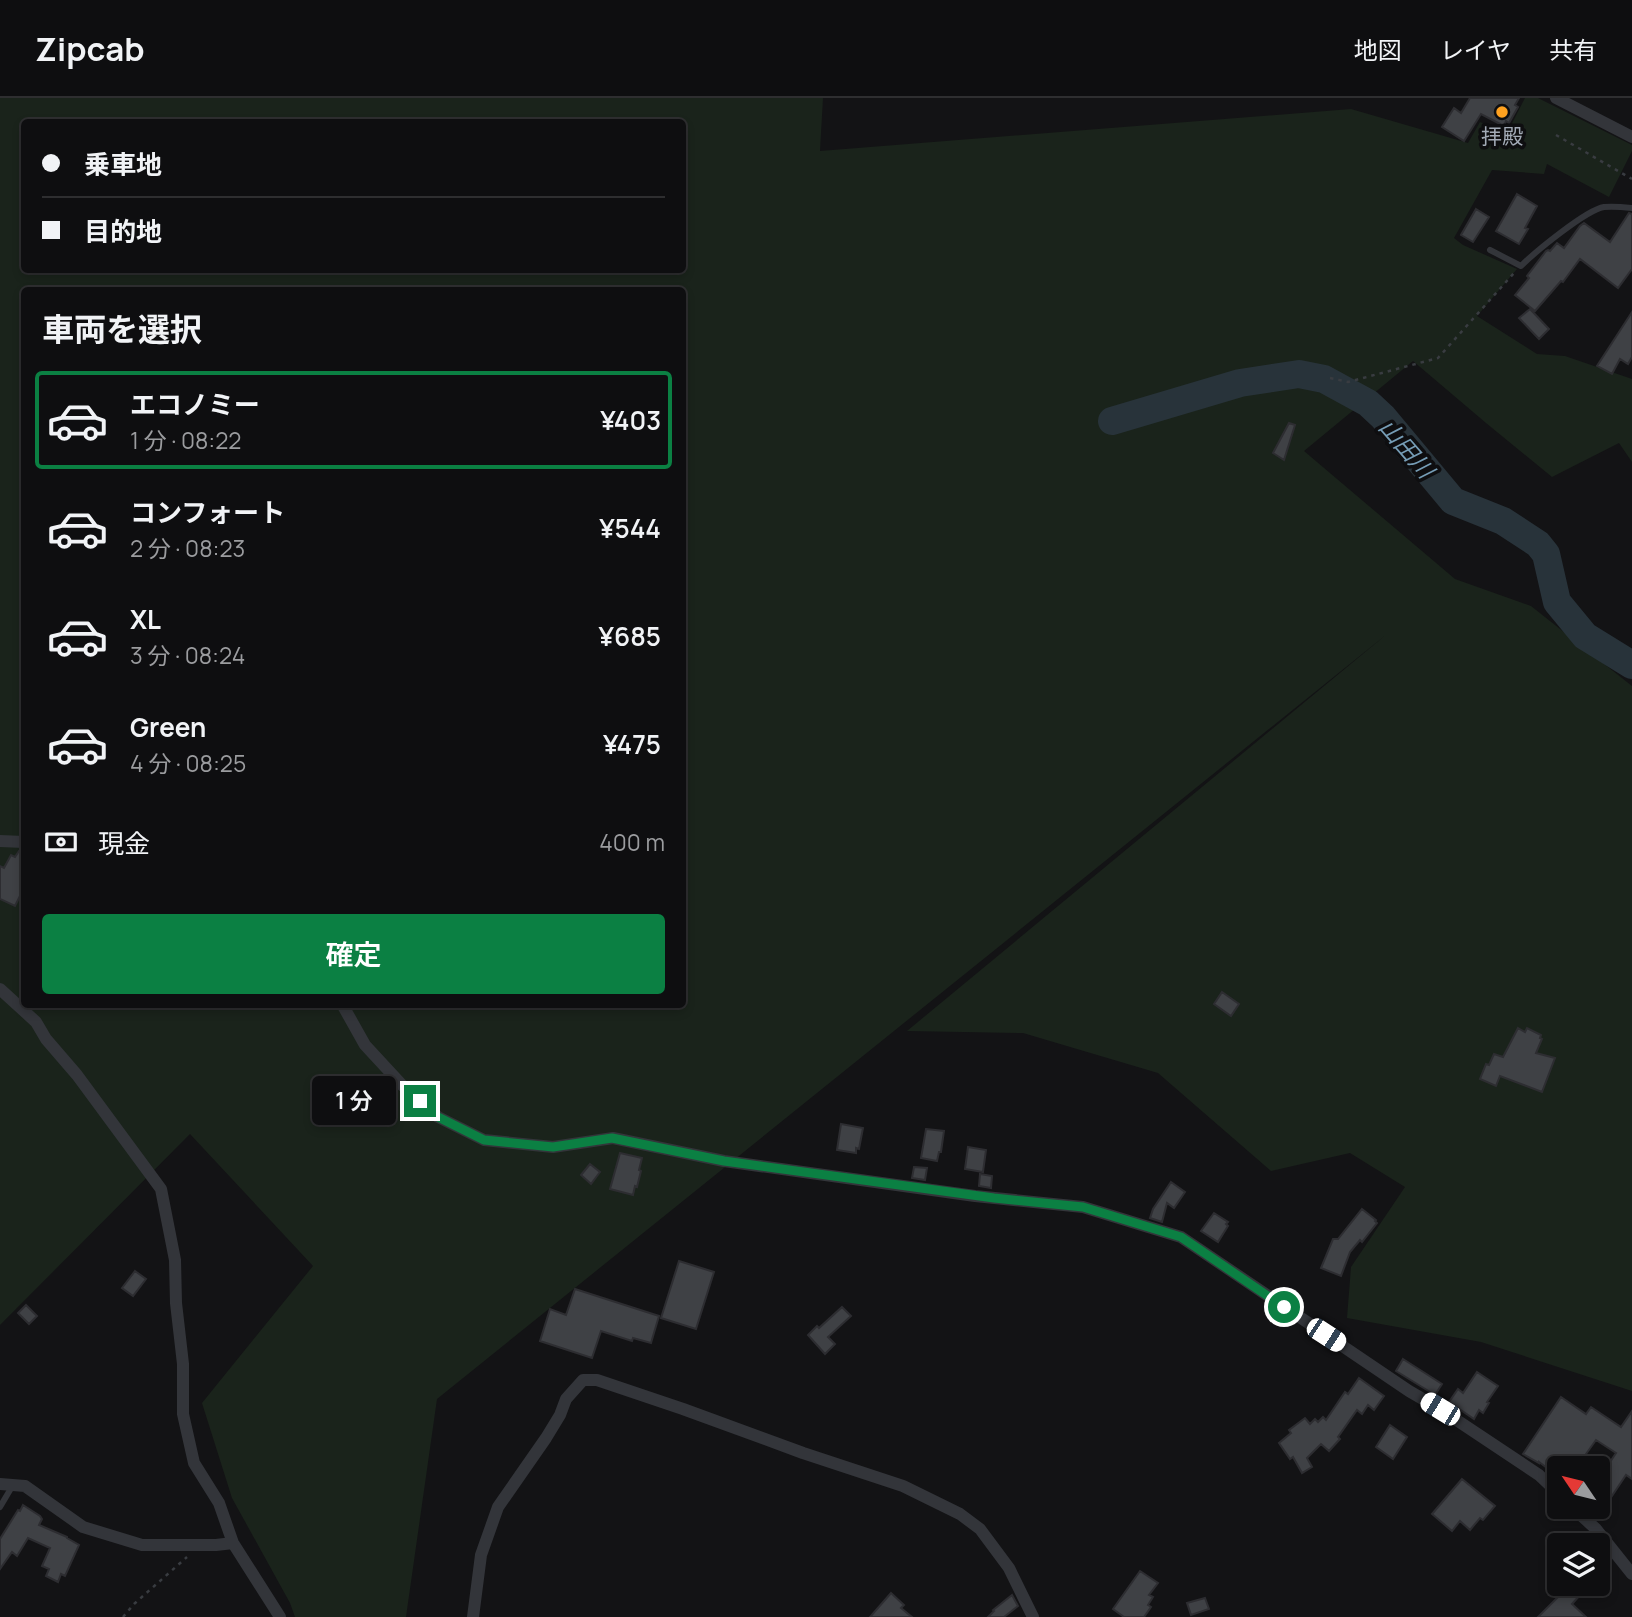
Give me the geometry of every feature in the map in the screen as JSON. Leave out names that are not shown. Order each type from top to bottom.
[{"type":"street","points":[[1556,98],[1632,136]]},
{"type":"street","points":[[0,841],[21,842]]},
{"type":"street","points":[[0,989],[36,1022],[46,1039],[77,1075],[161,1189],[175,1261],[176,1303],[183,1364],[183,1414],[194,1463],[219,1503],[233,1543],[279,1617]]},
{"type":"street","points":[[344,1008],[365,1045],[402,1085],[438,1117],[484,1140],[553,1147],[612,1138],[724,1161],[975,1196],[1083,1207],[1181,1237],[1547,1483]]},
{"type":"street","points":[[473,1617],[481,1555],[498,1507],[546,1438],[566,1399],[583,1380],[597,1380],[903,1486],[960,1514],[980,1529],[1009,1568],[1033,1617]]},
{"type":"street","points":[[7,1484],[25,1486],[83,1527],[142,1545],[233,1543]]},
{"type":"street","points":[[1586,1519],[1632,1574]]},
{"type":"lane","points":[[1490,250],[1521,266],[1597,209],[1632,208]]},
{"type":"lane","points":[[0,1507],[7,1484]]},
{"type":"path","points":[[1556,135],[1632,179]]},
{"type":"path","points":[[1330,378],[1348,382],[1438,358],[1521,266]]},
{"type":"path","points":[[123,1617],[134,1604],[186,1559],[192,1545]]},
{"type":"shaded area","points":[[0,98],[823,98],[820,151],[1351,109],[1468,143],[1480,122],[1507,133],[1525,98],[1538,98],[1632,145],[1632,151],[1609,197],[1547,164],[1544,174],[1492,170],[1454,238],[1463,245],[1517,269],[1477,316],[1537,354],[1565,356],[1632,379],[1632,462],[1619,443],[1552,477],[1413,361],[1304,451],[1455,579],[1531,606],[1632,686],[1632,1391],[1481,1342],[1347,1318],[1351,1267],[1405,1187],[1350,1153],[1271,1171],[1158,1073],[1023,1033],[907,1031],[1387,634],[437,1399],[406,1617],[295,1617],[290,1603],[232,1498],[202,1403],[313,1266],[190,1134],[0,1325]]},
{"type":"building","points":[[1470,98],[1519,98],[1515,105],[1518,107],[1509,123],[1506,121],[1504,126],[1481,114],[1464,141],[1442,127],[1454,108],[1461,113]]},
{"type":"building","points":[[1517,194],[1537,206],[1519,244],[1496,231]]},
{"type":"building","points":[[1476,209],[1489,217],[1473,242],[1461,235]]},
{"type":"building","points":[[1629,213],[1632,214],[1632,269],[1618,288],[1580,259],[1563,282],[1561,281],[1535,311],[1515,295],[1546,251],[1550,251],[1557,243],[1564,248],[1584,223],[1610,242]]},
{"type":"building","points":[[1530,309],[1549,329],[1539,339],[1519,318]]},
{"type":"building","points":[[1632,312],[1632,357],[1628,364],[1620,359],[1612,374],[1597,366]]},
{"type":"building","points":[[1289,423],[1295,425],[1284,460],[1273,453]]},
{"type":"building","points":[[21,851],[21,894],[15,906],[0,899],[0,866],[4,868],[11,855],[15,857]]},
{"type":"building","points":[[1222,992],[1239,1004],[1231,1016],[1214,1004]]},
{"type":"building","points":[[1518,1028],[1525,1032],[1527,1028],[1541,1035],[1536,1053],[1555,1058],[1542,1092],[1500,1076],[1496,1086],[1480,1079],[1494,1054],[1503,1057]]},
{"type":"building","points":[[841,1124],[863,1128],[856,1153],[837,1150]]},
{"type":"building","points":[[926,1129],[944,1131],[937,1161],[921,1158]]},
{"type":"building","points":[[968,1147],[986,1150],[983,1172],[965,1169]]},
{"type":"building","points":[[620,1153],[642,1158],[641,1171],[633,1195],[610,1189]]},
{"type":"building","points":[[590,1164],[600,1172],[591,1184],[581,1175]]},
{"type":"building","points":[[914,1167],[927,1168],[925,1180],[912,1178]]},
{"type":"building","points":[[980,1174],[992,1176],[991,1188],[979,1186]]},
{"type":"building","points":[[1171,1182],[1185,1192],[1174,1208],[1167,1203],[1162,1222],[1150,1218],[1153,1209]]},
{"type":"building","points":[[1362,1209],[1377,1223],[1350,1252],[1341,1276],[1321,1268],[1333,1239],[1338,1239]]},
{"type":"building","points":[[1214,1213],[1228,1222],[1218,1242],[1201,1231]]},
{"type":"building","points":[[679,1261],[714,1272],[696,1329],[661,1318]]},
{"type":"building","points":[[135,1271],[146,1279],[133,1296],[122,1288]]},
{"type":"building","points":[[575,1289],[659,1316],[651,1343],[633,1338],[632,1341],[601,1331],[592,1358],[540,1341],[550,1309],[566,1315]]},
{"type":"building","points":[[26,1305],[37,1316],[29,1324],[18,1313]]},
{"type":"building","points":[[842,1307],[851,1316],[828,1337],[835,1344],[825,1354],[808,1335]]},
{"type":"building","points":[[1403,1359],[1442,1384],[1435,1395],[1396,1371]]},
{"type":"building","points":[[1477,1372],[1498,1386],[1483,1413],[1479,1410],[1474,1419],[1449,1402],[1458,1389],[1463,1393]]},
{"type":"building","points":[[1359,1378],[1384,1396],[1374,1410],[1368,1405],[1362,1414],[1357,1410],[1338,1437],[1340,1439],[1329,1451],[1321,1444],[1307,1458],[1312,1467],[1302,1473],[1293,1457],[1290,1459],[1279,1443],[1291,1433],[1289,1430],[1305,1418],[1310,1424],[1323,1417],[1326,1420],[1345,1392],[1348,1394]]},
{"type":"building","points":[[1561,1397],[1586,1414],[1591,1407],[1621,1427],[1632,1411],[1632,1479],[1626,1475],[1610,1499],[1610,1462],[1616,1453],[1596,1440],[1585,1456],[1547,1456],[1547,1468],[1523,1454]]},
{"type":"building","points":[[1390,1425],[1407,1437],[1393,1459],[1376,1447]]},
{"type":"building","points":[[1462,1479],[1495,1506],[1470,1530],[1460,1521],[1452,1531],[1432,1514]]},
{"type":"building","points":[[23,1505],[40,1516],[42,1519],[39,1525],[79,1545],[65,1576],[61,1574],[58,1582],[46,1576],[49,1569],[42,1566],[50,1548],[28,1538],[17,1556],[12,1552],[0,1569],[0,1539]]},
{"type":"building","points":[[1140,1571],[1158,1583],[1149,1595],[1153,1597],[1148,1605],[1151,1607],[1144,1617],[1124,1617],[1113,1609]]},
{"type":"building","points":[[891,1593],[904,1605],[901,1608],[912,1617],[870,1617]]},
{"type":"building","points":[[1012,1595],[1018,1606],[1004,1617],[988,1617],[993,1610]]},
{"type":"building","points":[[1559,1596],[1579,1596],[1572,1604],[1586,1617],[1538,1617]]},
{"type":"building","points":[[1205,1598],[1209,1609],[1191,1615],[1187,1603]]},
{"type":"waterway","name":"山田川","points":[[1112,421],[1240,383],[1299,374],[1324,379],[1368,403],[1383,417],[1453,501],[1503,521],[1538,544],[1546,554],[1557,602],[1585,636],[1632,665]]},
{"type":"place","name":"拝殿","points":[[1502,112]]},
{"type":"route","points":[[420,1101],[438,1117],[484,1140],[553,1147],[612,1138],[724,1161],[994,1198],[1083,1207],[1181,1237],[1284,1307]]}]
